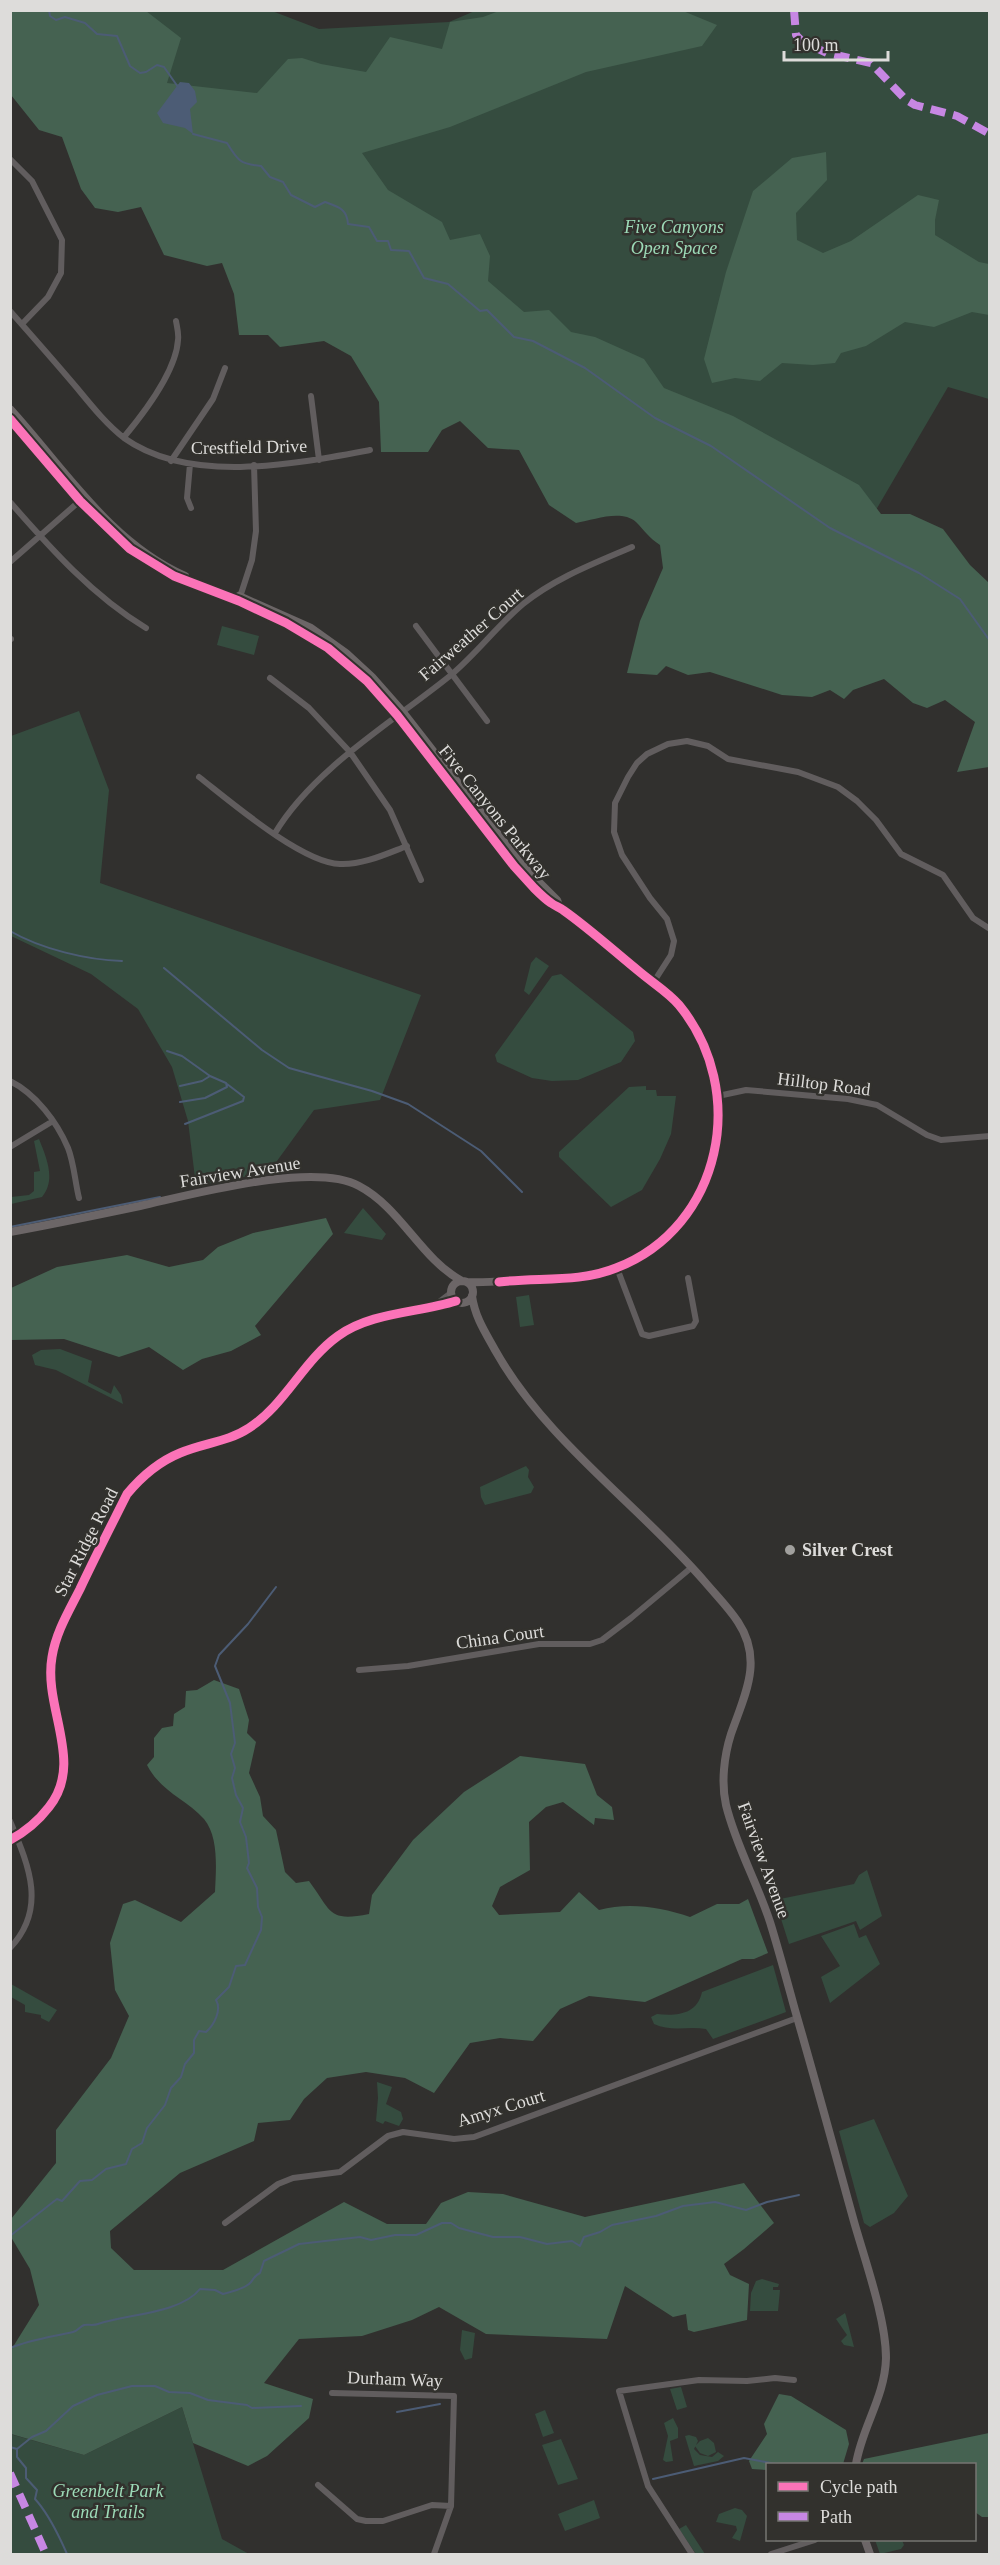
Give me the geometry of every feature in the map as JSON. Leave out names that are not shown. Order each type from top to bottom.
[{"type":"main road","name":"Five Canyons Parkway","points":[[10,409],[104,525],[150,563],[174,576],[284,614],[330,641],[372,677],[522,865],[557,900],[561,908],[678,1004],[696,1029],[706,1049],[718,1096],[719,1125],[714,1156],[704,1184],[688,1211],[669,1233],[646,1252],[617,1268],[576,1278],[499,1282],[464,1281]]},
{"type":"main road","name":"Five Canyons Parkway","points":[[10,419],[83,498]]},
{"type":"main road","name":"Fairview Avenue","points":[[10,1232],[231,1187],[295,1178],[323,1178],[358,1185],[375,1197],[443,1268],[472,1287],[476,1316]]},
{"type":"main road","name":"Fairview Avenue","points":[[443,1268],[455,1296],[476,1316],[511,1378],[528,1402],[656,1528],[692,1567],[738,1621],[751,1653],[750,1680],[726,1754],[723,1782],[725,1802],[743,1857],[770,1921],[864,2259],[886,2347],[883,2388],[860,2446],[856,2463]]},
{"type":"main road","points":[[464,1281],[456,1282],[455,1296],[472,1295]]},
{"type":"main road","name":"Five Canyons Parkway","points":[[472,1295],[499,1282]]},
{"type":"street","points":[[10,159],[32,181],[62,240],[61,273],[48,297],[22,324]]},
{"type":"street","name":"Crestfield Drive","points":[[10,311],[101,417],[124,437],[152,454],[171,461],[190,464],[254,465],[319,460],[370,450]]},
{"type":"street","points":[[124,437],[165,379],[175,358],[178,339],[176,321]]},
{"type":"street","points":[[171,461],[213,399],[225,368]]},
{"type":"street","points":[[311,396],[319,460]]},
{"type":"street","points":[[190,464],[187,498],[191,508]]},
{"type":"street","points":[[240,599],[252,560],[256,531],[254,465]]},
{"type":"street","points":[[10,562],[83,498]]},
{"type":"street","points":[[10,502],[93,590],[121,613],[146,628]]},
{"type":"street","name":"Fairweather Court","points":[[275,833],[315,783],[350,752],[451,675],[523,604],[564,577],[632,547]]},
{"type":"street","points":[[416,627],[488,722]]},
{"type":"street","points":[[270,678],[309,708],[350,752],[390,810],[421,880]]},
{"type":"street","points":[[653,982],[671,955],[674,941],[667,919],[650,898],[622,855],[614,832],[615,803],[637,763],[647,754],[668,744],[687,741],[708,746],[728,759],[798,772],[837,787],[857,801],[876,820],[901,854],[943,875],[973,918],[990,929]]},
{"type":"street","points":[[199,777],[275,833],[314,858],[340,864],[364,861],[407,846]]},
{"type":"street","points":[[10,1081],[37,1100],[53,1121],[68,1149],[79,1198]]},
{"type":"street","name":"Hilltop Road","points":[[718,1096],[746,1090],[848,1099],[877,1105],[927,1135],[941,1140],[990,1136]]},
{"type":"street","points":[[10,1147],[53,1121]]},
{"type":"street","points":[[617,1268],[642,1334],[649,1336],[693,1326],[696,1321],[688,1278]]},
{"type":"street","name":"Star Ridge Road","points":[[14,1838],[40,1818],[55,1800],[62,1786],[65,1770],[51,1688],[52,1657],[58,1631],[126,1494],[148,1471],[159,1464],[181,1452],[233,1437],[261,1420],[324,1347],[338,1336],[368,1321],[434,1306],[455,1296]]},
{"type":"street","name":"China Court","points":[[359,1670],[408,1666],[540,1644],[590,1644],[602,1640],[632,1618],[692,1567]]},
{"type":"street","points":[[10,1821],[14,1838],[29,1872],[34,1899],[24,1929],[10,1948]]},
{"type":"street","name":"Amyx Court","points":[[225,2223],[278,2184],[293,2178],[340,2172],[388,2136],[403,2132],[454,2139],[474,2137],[797,2018]]},
{"type":"street","points":[[693,2554],[648,2487],[619,2391],[699,2380],[747,2381],[775,2378],[794,2380]]},
{"type":"street","name":"Durham Way","points":[[332,2393],[454,2396],[451,2506],[434,2554]]},
{"type":"street","points":[[318,2485],[357,2519],[366,2521],[383,2521],[432,2505],[451,2506]]},
{"type":"street","points":[[771,2554],[812,2541]]},
{"type":"green space","name":"Five Canyons Open Space","points":[[477,10],[989,11],[989,399],[948,387],[866,527],[718,551],[10,11],[272,11],[319,29],[449,22]]},
{"type":"green space","points":[[10,11],[146,11],[181,38],[167,83],[257,93],[288,59],[302,58],[321,64],[366,72],[390,37],[442,49],[450,22],[483,17],[499,11],[683,11],[717,25],[702,46],[586,72],[450,127],[362,153],[388,190],[442,222],[450,240],[480,234],[490,256],[488,281],[524,312],[549,310],[571,332],[595,337],[644,359],[664,388],[733,416],[859,485],[881,514],[910,514],[943,529],[970,565],[989,583],[989,767],[957,772],[975,722],[945,700],[927,708],[913,703],[884,679],[853,690],[844,699],[830,690],[812,697],[782,695],[710,672],[688,675],[666,666],[657,675],[627,673],[640,621],[663,568],[660,545],[636,522],[623,516],[607,516],[576,523],[549,505],[519,450],[488,448],[460,421],[442,430],[428,452],[381,452],[379,402],[351,356],[324,341],[280,347],[268,335],[239,335],[234,294],[222,263],[207,266],[164,255],[141,207],[118,212],[95,208],[81,189],[62,137],[39,130],[11,95]]},
{"type":"green space","points":[[826,152],[827,180],[796,213],[797,240],[823,253],[851,241],[918,195],[939,200],[935,235],[979,262],[989,264],[989,315],[972,312],[934,327],[905,322],[866,346],[841,353],[835,363],[813,365],[782,363],[760,381],[735,378],[712,383],[704,359],[726,272],[753,191],[792,158]]},
{"type":"green space","points":[[222,626],[259,636],[254,655],[217,645]]},
{"type":"green space","points":[[79,711],[109,790],[100,883],[421,995],[380,1100],[314,1110],[269,1172],[196,1186],[188,1121],[172,1067],[138,1009],[91,974],[11,936],[11,736]]},
{"type":"green space","points":[[536,957],[549,966],[529,995],[524,991],[531,963]]},
{"type":"green space","points":[[561,974],[633,1032],[635,1041],[621,1062],[578,1080],[552,1081],[532,1078],[497,1062],[495,1055],[552,976]]},
{"type":"green space","points":[[646,1086],[646,1090],[656,1090],[657,1096],[676,1096],[671,1134],[642,1190],[611,1207],[559,1157],[559,1152],[629,1087]]},
{"type":"green space","points":[[39,1139],[49,1169],[49,1184],[42,1197],[11,1204],[11,1197],[29,1195],[34,1191],[34,1172],[40,1171],[34,1141]]},
{"type":"green space","points":[[363,1208],[386,1234],[382,1240],[344,1233]]},
{"type":"green space","points":[[326,1218],[333,1234],[255,1326],[261,1335],[231,1351],[202,1359],[183,1370],[149,1347],[119,1357],[64,1339],[11,1340],[11,1288],[57,1267],[127,1255],[169,1267],[203,1260],[218,1247],[253,1233]]},
{"type":"green space","points":[[529,1295],[534,1325],[520,1327],[516,1297]]},
{"type":"green space","points":[[60,1349],[92,1361],[88,1382],[111,1394],[114,1385],[121,1395],[123,1404],[56,1370],[35,1365],[32,1355],[41,1350]]},
{"type":"green space","points":[[526,1466],[529,1470],[528,1477],[534,1487],[531,1493],[485,1505],[480,1487]]},
{"type":"green space","points":[[214,1680],[239,1689],[249,1720],[247,1733],[256,1742],[249,1773],[260,1797],[263,1816],[276,1830],[285,1872],[296,1883],[309,1881],[327,1907],[338,1915],[346,1917],[369,1914],[372,1895],[413,1840],[464,1792],[520,1756],[585,1764],[597,1795],[612,1807],[614,1820],[595,1818],[594,1825],[563,1802],[546,1807],[529,1822],[530,1870],[500,1887],[492,1906],[499,1915],[560,1912],[579,1892],[599,1910],[633,1906],[690,1917],[717,1904],[739,1904],[748,1899],[768,1953],[754,1959],[742,1959],[645,2002],[589,1996],[560,2009],[533,2041],[500,2038],[470,2043],[434,2093],[405,2078],[366,2072],[327,2078],[304,2099],[290,2120],[258,2123],[254,2141],[180,2173],[110,2231],[111,2248],[134,2270],[223,2270],[344,2202],[387,2224],[426,2224],[441,2203],[468,2192],[503,2194],[585,2217],[744,2183],[774,2223],[724,2264],[730,2275],[749,2284],[747,2320],[694,2332],[688,2330],[686,2314],[673,2317],[625,2286],[607,2339],[486,2334],[439,2307],[412,2320],[362,2336],[299,2339],[264,2383],[313,2399],[309,2418],[267,2456],[248,2466],[193,2443],[182,2407],[84,2455],[11,2434],[11,2350],[39,2305],[30,2269],[11,2237],[11,2219],[56,2163],[56,2130],[111,2058],[129,2016],[115,1990],[110,1943],[123,1904],[135,1900],[181,1922],[215,1892],[216,1854],[209,1826],[197,1812],[166,1789],[147,1765],[154,1757],[154,1738],[162,1728],[173,1726],[174,1714],[185,1707],[186,1691],[197,1690]]},
{"type":"green space","points":[[867,1870],[882,1916],[860,1930],[856,1921],[789,1944],[775,1900],[854,1884],[859,1875]]},
{"type":"green space","points":[[854,1924],[859,1938],[866,1935],[880,1964],[830,2003],[821,1977],[840,1966],[821,1936]]},
{"type":"green space","points":[[773,1965],[786,2012],[713,2039],[706,2029],[667,2028],[654,2024],[651,2017],[657,2014],[671,2015],[691,2010],[702,1992]]},
{"type":"green space","points":[[11,1984],[57,2010],[49,2022],[41,2018],[41,2015],[25,2012],[25,2005],[11,1997]]},
{"type":"green space","points":[[377,2082],[392,2087],[386,2104],[401,2112],[403,2119],[399,2126],[385,2121],[383,2124],[376,2121]]},
{"type":"green space","points":[[874,2119],[908,2196],[894,2213],[870,2227],[864,2223],[839,2131]]},
{"type":"green space","points":[[762,2279],[779,2284],[778,2287],[773,2287],[773,2290],[780,2290],[778,2311],[750,2311],[751,2293],[756,2281]]},
{"type":"green space","points":[[845,2313],[854,2347],[844,2345],[841,2341],[847,2335],[836,2319]]},
{"type":"green space","points":[[462,2330],[475,2333],[472,2358],[465,2360],[460,2350]]},
{"type":"green space","points":[[681,2387],[687,2407],[677,2410],[670,2389]]},
{"type":"green space","points":[[779,2394],[791,2396],[846,2430],[849,2444],[843,2463],[766,2463],[766,2470],[752,2469],[749,2461],[767,2434],[764,2424]]},
{"type":"green space","name":"Greenbelt Park and Trails","points":[[182,2407],[222,2539],[249,2554],[11,2554],[10,2434],[84,2455]]},
{"type":"green space","points":[[545,2410],[554,2433],[543,2437],[535,2414]]},
{"type":"green space","points":[[673,2418],[678,2428],[678,2438],[670,2441],[673,2461],[666,2462],[663,2460],[668,2436],[664,2423]]},
{"type":"green space","points":[[989,2433],[989,2517],[982,2517],[976,2513],[976,2463],[862,2463],[864,2459]]},
{"type":"green space","points":[[685,2436],[696,2437],[698,2441],[694,2449],[700,2455],[712,2457],[718,2452],[724,2456],[718,2461],[694,2466]]},
{"type":"green space","points":[[708,2438],[714,2443],[716,2452],[708,2456],[700,2453],[695,2446]]},
{"type":"green space","points":[[561,2439],[578,2479],[558,2485],[542,2445]]},
{"type":"green space","points":[[594,2500],[600,2518],[565,2531],[558,2514]]},
{"type":"green space","points":[[735,2508],[742,2510],[747,2516],[740,2541],[732,2538],[737,2530],[736,2526],[716,2522],[719,2514]]},
{"type":"green space","points":[[686,2525],[705,2554],[696,2554],[679,2529]]},
{"type":"green space","points":[[875,2541],[902,2541],[904,2545],[901,2549],[880,2554]]},
{"type":"water","points":[[180,82],[189,83],[195,91],[197,102],[190,109],[193,134],[185,128],[163,123],[157,113]]},
{"type":"waterway","points":[[49,10],[50,16],[56,20],[65,17],[85,23],[97,34],[117,36],[130,66],[140,73],[157,65],[164,67],[178,87]]},
{"type":"waterway","points":[[193,134],[227,143],[240,160],[261,166],[270,177],[283,182],[291,195],[315,207],[325,202],[338,207],[346,215],[348,224],[369,227],[377,241],[388,241],[391,250],[409,251],[424,278],[448,284],[480,311],[487,310],[514,337],[533,341],[585,368],[655,418],[711,446],[830,528],[919,573],[960,599],[990,641]]},
{"type":"waterway","points":[[10,931],[64,952],[122,961]]},
{"type":"waterway","points":[[164,968],[262,1050],[289,1068],[372,1091],[408,1104],[481,1151],[522,1192]]},
{"type":"waterway","points":[[167,1051],[182,1056],[210,1076]]},
{"type":"waterway","points":[[180,1086],[202,1081],[210,1076],[226,1083],[227,1087],[205,1098],[180,1102]]},
{"type":"waterway","points":[[185,1124],[243,1101],[244,1097],[227,1084]]},
{"type":"waterway","points":[[10,1227],[160,1197]]},
{"type":"waterway","points":[[10,2236],[57,2199],[62,2201],[80,2181],[92,2180],[106,2169],[126,2164],[132,2149],[142,2143],[147,2128],[165,2105],[171,2088],[181,2077],[185,2064],[194,2053],[194,2040],[199,2031],[206,2032],[212,2025],[218,2013],[216,2000],[229,1987],[236,1966],[245,1965],[261,1930],[262,1917],[258,1907],[257,1888],[247,1868],[249,1863],[246,1837],[240,1822],[243,1808],[236,1795],[232,1778],[235,1768],[231,1754],[235,1743],[230,1703],[215,1666],[219,1655],[248,1624],[276,1587]]},
{"type":"waterway","points":[[10,2348],[75,2331],[84,2325],[96,2325],[180,2304],[200,2289],[215,2290],[223,2294],[237,2290],[249,2284],[260,2273],[264,2261],[299,2244],[360,2237],[371,2240],[395,2235],[416,2235],[442,2223],[451,2223],[459,2228],[493,2237],[520,2237],[547,2244],[572,2241],[580,2246],[584,2237],[612,2225],[656,2216],[683,2206],[715,2202],[746,2210],[767,2202],[799,2195]]},
{"type":"waterway","points":[[17,2449],[32,2437],[46,2431],[73,2406],[97,2395],[132,2386],[155,2386],[169,2392],[190,2393],[208,2400],[247,2405],[252,2408],[301,2406]]},
{"type":"waterway","points":[[397,2412],[440,2404]]},
{"type":"waterway","points":[[10,2447],[17,2449],[17,2457],[26,2468],[26,2478],[37,2490],[35,2499],[49,2518],[67,2554]]},
{"type":"waterway","points":[[653,2479],[744,2458],[771,2463]]},
{"type":"marked path","points":[[794,10],[796,35],[803,42],[827,53],[871,63],[905,99],[915,105],[957,116],[990,134]]},
{"type":"marked path","points":[[10,2473],[46,2554]]},
{"type":"cycle path","points":[[10,419],[80,501],[130,549],[174,576],[239,601],[286,623],[328,648],[367,681],[397,715],[514,866],[534,888],[671,996],[701,1039],[714,1076],[718,1115],[714,1153],[701,1189],[681,1222],[652,1248],[602,1273],[573,1278],[499,1282]]},
{"type":"cycle path","points":[[10,1840],[41,1817],[59,1790],[63,1772],[63,1753],[51,1676],[54,1648],[63,1622],[127,1494],[151,1470],[172,1457],[241,1433],[249,1428],[273,1407],[326,1346],[351,1328],[380,1318],[456,1301]]},
{"type":"place","name":"Silver Crest","points":[[790,1550]]}]
